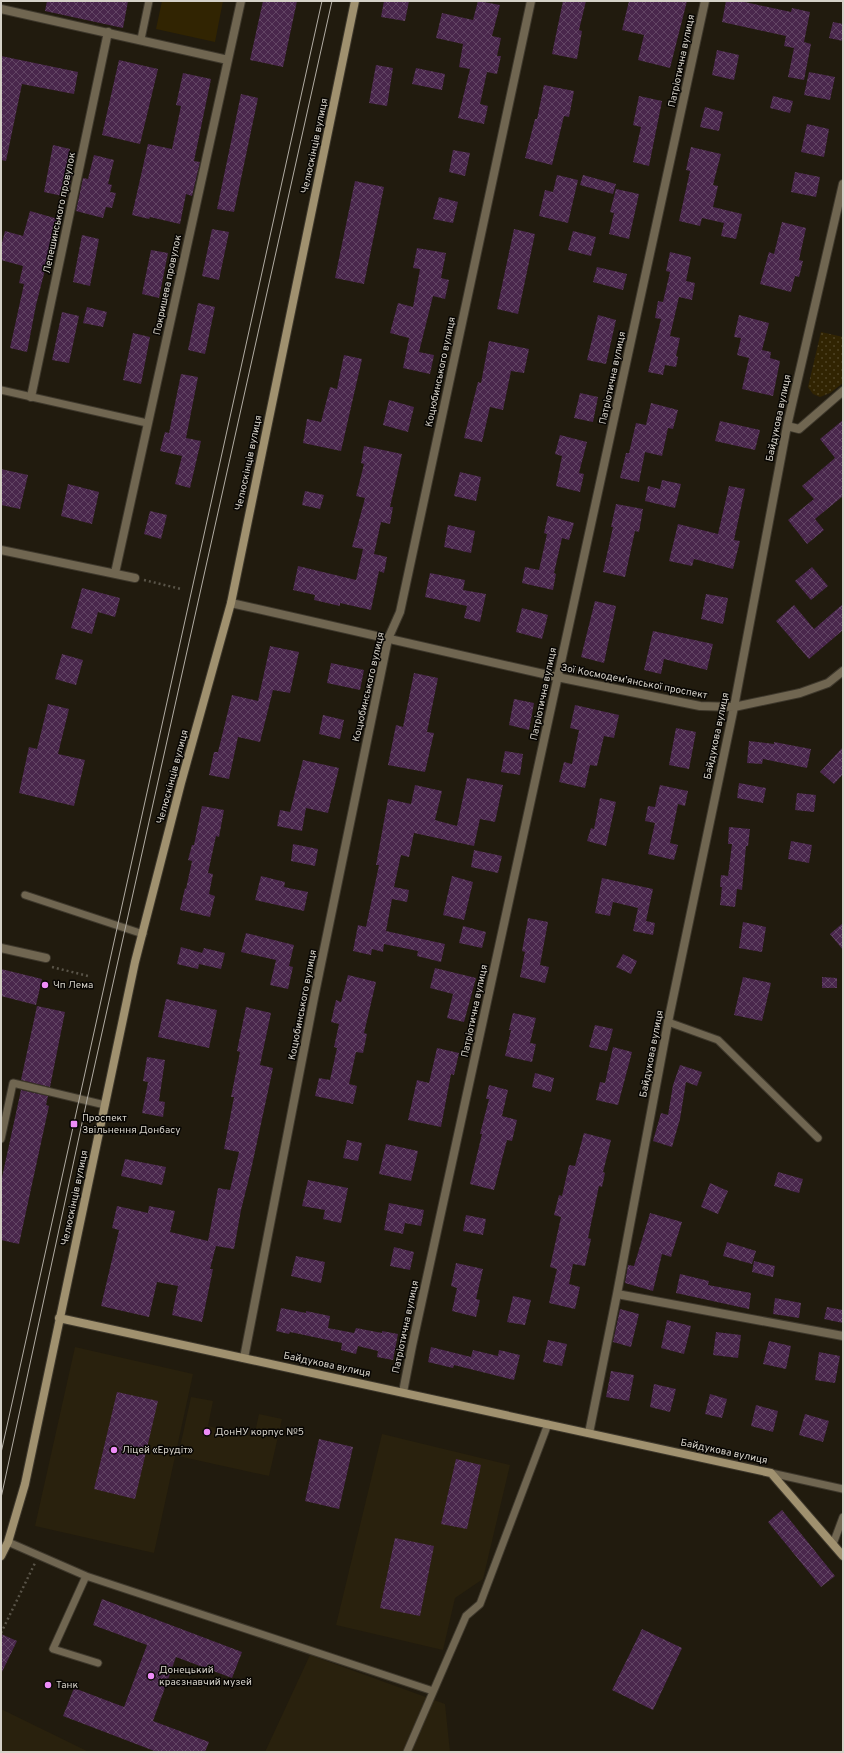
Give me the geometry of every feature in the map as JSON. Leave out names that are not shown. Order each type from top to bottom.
[{"type":"main road","name":"Челюскінців вулиця","points":[[1,1556],[8,1542],[25,1484],[59,1318],[143,934],[181,783],[231,603],[355,1]]},
{"type":"main road","name":"Байдукова вулиця","points":[[59,1318],[770,1473],[843,1556]]},
{"type":"street","name":"Покришева провулок","points":[[115,573],[241,1]]},
{"type":"street","name":"Коцюбинського вулиця","points":[[244,1358],[314,998],[388,639],[400,612],[531,1]]},
{"type":"street","name":"Патріотична вулиця","points":[[404,1392],[412,1346],[705,1]]},
{"type":"street","points":[[1,9],[228,60]]},
{"type":"street","name":"Лепешинського провулок","points":[[31,397],[108,32]]},
{"type":"street","name":"Байдукова вулиця","points":[[589,1433],[617,1294],[668,1022],[734,707],[787,426],[843,184]]},
{"type":"street","points":[[787,426],[799,429],[843,391]]},
{"type":"street","points":[[1,550],[136,578]]},
{"type":"street","name":"Зої Космодем’янської проспект","points":[[231,603],[558,678],[700,706],[734,707],[800,693],[828,683],[843,670]]},
{"type":"street","points":[[1,948],[46,958]]},
{"type":"street","points":[[617,1294],[843,1336]]},
{"type":"lane","points":[[141,40],[149,1]]},
{"type":"lane","points":[[1,390],[147,423]]},
{"type":"lane","points":[[25,895],[143,934]]},
{"type":"lane","points":[[668,1022],[718,1040],[818,1138]]},
{"type":"lane","points":[[1,1139],[13,1082],[105,1105]]},
{"type":"lane","points":[[407,1752],[466,1616],[480,1604],[548,1424]]},
{"type":"lane","points":[[770,1473],[843,1489]]},
{"type":"lane","points":[[833,1544],[843,1517]]},
{"type":"lane","points":[[8,1542],[86,1576],[433,1691]]},
{"type":"lane","points":[[86,1576],[53,1649],[98,1664]]},
{"type":"path","points":[[136,578],[181,589]]},
{"type":"path","points":[[1,1633],[39,1556]]},
{"type":"shaded area","points":[[162,1],[223,1],[215,42],[156,29]]},
{"type":"shaded area","points":[[821,332],[843,337],[843,383],[830,393],[820,397],[813,394],[808,387]]},
{"type":"shaded area","name":"Ліцей «Ерудіт»","points":[[75,1347],[193,1374],[154,1553],[35,1526]]},
{"type":"shaded area","name":"ДонНУ корпус №5","points":[[191,1397],[213,1401],[208,1426],[254,1437],[259,1414],[282,1419],[269,1476],[178,1456]]},
{"type":"shaded area","points":[[382,1434],[510,1465],[483,1579],[455,1598],[443,1650],[336,1625]]},
{"type":"shaded area","points":[[310,1655],[445,1704],[450,1752],[265,1752]]},
{"type":"shaded area","points":[[1,1709],[89,1752],[1,1752]]},
{"type":"building","points":[[47,1],[128,1],[123,28],[45,11]]},
{"type":"building","points":[[263,1],[297,1],[283,67],[250,60]]},
{"type":"building","points":[[384,1],[409,1],[405,21],[381,17]]},
{"type":"building","points":[[478,1],[500,5],[492,36],[501,38],[497,56],[501,56],[497,74],[487,72],[480,104],[488,106],[484,124],[458,118],[470,69],[459,67],[463,44],[436,38],[442,13],[473,20]]},
{"type":"building","points":[[563,1],[586,1],[579,30],[582,31],[577,59],[552,54]]},
{"type":"building","points":[[629,1],[687,1],[670,68],[638,60],[644,35],[622,30]]},
{"type":"building","points":[[726,1],[740,1],[791,12],[792,8],[810,12],[804,42],[811,44],[804,80],[788,77],[794,48],[784,46],[786,36],[722,22]]},
{"type":"building","points":[[833,22],[843,24],[843,41],[829,38]]},
{"type":"building","points":[[717,50],[739,55],[734,80],[712,75]]},
{"type":"building","points":[[1,56],[78,72],[74,94],[22,84],[6,161],[1,160]]},
{"type":"building","points":[[119,60],[158,69],[140,144],[102,135]]},
{"type":"building","points":[[376,65],[393,68],[387,106],[369,103]]},
{"type":"building","points":[[416,68],[445,74],[442,90],[412,84]]},
{"type":"building","points":[[809,72],[835,77],[830,100],[804,95]]},
{"type":"building","points":[[183,73],[211,79],[194,161],[200,162],[192,196],[186,194],[180,224],[150,217],[149,219],[132,215],[148,144],[172,149],[181,106],[176,105]]},
{"type":"building","points":[[544,85],[574,91],[569,117],[564,116],[552,165],[525,158],[535,119],[537,119]]},
{"type":"building","points":[[241,94],[258,98],[234,212],[217,209]]},
{"type":"building","points":[[639,96],[662,101],[649,166],[633,162],[641,127],[633,125]]},
{"type":"building","points":[[773,96],[793,101],[790,113],[770,108]]},
{"type":"building","points":[[705,107],[723,112],[719,131],[700,127]]},
{"type":"building","points":[[807,124],[829,129],[824,157],[801,152]]},
{"type":"building","points":[[53,145],[70,149],[65,174],[72,175],[67,197],[44,192]]},
{"type":"building","points":[[691,147],[721,154],[713,185],[718,186],[713,207],[742,214],[736,239],[721,236],[724,223],[702,218],[700,226],[679,221],[690,171],[686,170]]},
{"type":"building","points":[[453,150],[470,153],[465,176],[449,172]]},
{"type":"building","points":[[94,155],[114,160],[108,184],[112,185],[110,192],[116,193],[112,208],[106,207],[103,218],[76,211],[83,178],[88,179]]},
{"type":"building","points":[[795,172],[820,177],[816,197],[791,192]]},
{"type":"building","points":[[557,175],[578,180],[568,223],[539,216],[545,190],[553,192]]},
{"type":"building","points":[[583,175],[616,184],[613,194],[580,185]]},
{"type":"building","points":[[355,181],[384,187],[364,284],[335,278]]},
{"type":"building","points":[[616,189],[639,194],[629,239],[609,234],[614,213],[610,212]]},
{"type":"building","points":[[439,197],[458,202],[453,223],[433,219]]},
{"type":"building","points":[[30,211],[58,219],[36,305],[27,352],[10,348],[24,284],[19,283],[23,266],[1,260],[1,247],[5,231],[23,236]]},
{"type":"building","points":[[782,222],[806,228],[799,260],[803,261],[799,277],[795,276],[791,292],[760,284],[769,252],[774,254]]},
{"type":"building","points":[[212,229],[229,232],[219,280],[202,276]]},
{"type":"building","points":[[514,229],[535,234],[518,314],[497,309]]},
{"type":"building","points":[[573,231],[596,237],[591,256],[568,250]]},
{"type":"building","points":[[82,235],[99,239],[90,286],[73,282]]},
{"type":"building","points":[[417,248],[446,253],[441,278],[449,280],[445,299],[433,296],[419,352],[434,355],[430,374],[403,368],[409,338],[390,333],[398,303],[413,307],[420,269],[413,268]]},
{"type":"building","points":[[151,250],[168,253],[159,298],[142,294]]},
{"type":"building","points":[[670,252],[691,257],[686,281],[695,283],[692,300],[679,297],[670,336],[680,338],[676,356],[678,357],[676,367],[665,365],[663,375],[648,372],[661,319],[655,318],[658,301],[663,302],[670,272],[666,271]]},
{"type":"building","points":[[597,267],[627,274],[623,290],[593,282]]},
{"type":"building","points":[[198,303],[215,307],[205,354],[188,350]]},
{"type":"building","points":[[87,307],[107,312],[103,327],[83,323]]},
{"type":"building","points":[[62,312],[79,316],[69,363],[52,360]]},
{"type":"building","points":[[598,315],[616,320],[606,364],[587,360]]},
{"type":"building","points":[[739,315],[769,323],[762,350],[771,352],[770,358],[780,361],[773,396],[742,389],[749,358],[737,355],[741,338],[734,337]]},
{"type":"building","points":[[133,333],[150,337],[141,384],[123,380]]},
{"type":"building","points":[[489,341],[529,349],[524,373],[511,371],[503,410],[490,407],[482,442],[464,438],[478,382],[481,383]]},
{"type":"building","points":[[344,355],[362,359],[341,451],[303,443],[307,419],[321,422],[330,387],[337,389]]},
{"type":"building","points":[[181,374],[198,377],[186,438],[201,441],[190,488],[175,484],[182,456],[160,451],[165,432],[169,433]]},
{"type":"building","points":[[580,393],[598,397],[593,422],[574,418]]},
{"type":"building","points":[[389,400],[414,407],[408,432],[383,425]]},
{"type":"building","points":[[651,403],[678,410],[673,429],[668,428],[662,456],[645,452],[639,482],[620,478],[626,453],[629,453],[636,423],[646,425]]},
{"type":"building","points":[[843,420],[843,496],[815,519],[824,530],[807,544],[788,520],[814,499],[802,486],[835,458],[820,439]]},
{"type":"building","points":[[720,421],[760,430],[755,450],[715,441]]},
{"type":"building","points":[[560,435],[587,442],[579,473],[584,474],[580,492],[556,486],[562,456],[555,454]]},
{"type":"building","points":[[364,446],[402,454],[390,507],[393,507],[390,524],[381,522],[374,554],[387,557],[384,573],[379,571],[371,610],[340,603],[340,606],[314,600],[315,595],[293,590],[298,566],[356,580],[363,549],[352,547],[365,498],[356,496],[364,464],[361,463]]},
{"type":"building","points":[[1,469],[28,475],[20,509],[1,505]]},
{"type":"building","points":[[460,472],[481,477],[476,501],[454,496]]},
{"type":"building","points":[[662,480],[681,484],[675,508],[645,501],[648,486],[660,489]]},
{"type":"building","points":[[68,484],[99,492],[92,524],[61,516]]},
{"type":"building","points":[[729,486],[745,489],[734,540],[740,541],[733,569],[694,559],[692,566],[669,561],[678,524],[718,534]]},
{"type":"building","points":[[305,491],[324,495],[320,509],[302,505]]},
{"type":"building","points":[[616,504],[643,509],[639,532],[635,531],[625,577],[603,572],[613,527],[611,527]]},
{"type":"building","points":[[150,511],[167,515],[161,539],[144,534]]},
{"type":"building","points":[[548,516],[574,523],[569,540],[562,538],[554,573],[556,574],[553,590],[522,583],[525,567],[539,570],[547,534],[544,533]]},
{"type":"building","points":[[448,525],[475,531],[471,553],[444,547]]},
{"type":"building","points":[[812,567],[828,586],[811,600],[795,581]]},
{"type":"building","points":[[430,573],[465,580],[463,590],[486,594],[480,622],[464,618],[467,606],[425,597]]},
{"type":"building","points":[[82,588],[120,598],[115,617],[98,612],[92,634],[71,628]]},
{"type":"building","points":[[706,594],[728,598],[723,624],[701,619]]},
{"type":"building","points":[[595,601],[616,606],[604,663],[581,657]]},
{"type":"building","points":[[843,604],[843,630],[809,659],[776,621],[794,605],[814,629]]},
{"type":"building","points":[[522,608],[548,615],[542,639],[516,632]]},
{"type":"building","points":[[653,631],[713,644],[707,670],[664,659],[661,674],[644,670]]},
{"type":"building","points":[[270,646],[299,652],[290,693],[273,690],[260,742],[238,737],[229,779],[209,775],[214,752],[218,752],[232,695],[258,701]]},
{"type":"building","points":[[62,654],[83,660],[76,685],[55,679]]},
{"type":"building","points":[[331,663],[364,670],[360,690],[327,683]]},
{"type":"building","points":[[414,673],[438,678],[427,732],[434,733],[425,772],[388,765],[396,725],[403,727]]},
{"type":"building","points":[[514,699],[534,703],[529,730],[509,725]]},
{"type":"building","points":[[48,704],[69,709],[58,754],[85,760],[74,806],[19,793],[29,747],[37,749]]},
{"type":"building","points":[[575,705],[619,715],[614,738],[604,736],[597,766],[590,765],[585,788],[559,782],[564,762],[572,764],[579,730],[570,728]]},
{"type":"building","points":[[323,715],[344,720],[340,739],[319,734]]},
{"type":"building","points":[[676,728],[696,732],[689,769],[669,765]]},
{"type":"building","points":[[749,741],[774,744],[774,742],[811,749],[807,768],[763,759],[762,764],[747,763]]},
{"type":"building","points":[[843,747],[843,774],[834,784],[820,772]]},
{"type":"building","points":[[505,751],[523,754],[520,775],[501,772]]},
{"type":"building","points":[[303,760],[339,768],[328,813],[306,808],[302,831],[277,826],[280,810],[290,812]]},
{"type":"building","points":[[467,778],[503,785],[495,822],[480,819],[474,846],[414,833],[409,857],[401,855],[394,887],[409,890],[407,902],[392,899],[386,931],[445,944],[441,962],[417,956],[418,951],[384,944],[383,952],[372,949],[371,955],[353,951],[358,925],[366,927],[379,865],[376,865],[388,799],[411,804],[415,785],[442,791],[435,820],[457,826]]},
{"type":"building","points":[[739,783],[766,788],[763,803],[737,798]]},
{"type":"building","points":[[660,785],[688,791],[685,806],[678,804],[670,843],[678,845],[674,860],[648,854],[655,823],[645,821],[648,806],[655,807]]},
{"type":"building","points":[[797,793],[816,795],[814,812],[795,810]]},
{"type":"building","points":[[600,798],[616,802],[606,846],[587,841],[591,828],[594,829]]},
{"type":"building","points":[[202,806],[224,810],[219,837],[216,836],[208,873],[213,874],[209,894],[215,896],[210,917],[180,910],[192,861],[188,860],[192,845],[194,845]]},
{"type":"building","points":[[729,827],[750,829],[748,846],[746,846],[742,890],[737,889],[735,907],[720,905],[722,887],[720,887],[721,875],[728,876],[732,844],[728,844]]},
{"type":"building","points":[[791,841],[812,845],[809,863],[788,859]]},
{"type":"building","points":[[293,844],[318,849],[315,866],[291,861]]},
{"type":"building","points":[[474,850],[502,856],[498,873],[471,867]]},
{"type":"building","points":[[261,876],[285,882],[284,887],[308,892],[304,911],[255,900]]},
{"type":"building","points":[[452,876],[473,882],[464,920],[443,915]]},
{"type":"building","points":[[602,878],[653,889],[646,921],[655,923],[653,935],[633,931],[638,908],[613,902],[610,916],[595,913]]},
{"type":"building","points":[[528,918],[548,922],[540,965],[549,967],[545,983],[520,977],[525,952],[522,951]]},
{"type":"building","points":[[743,922],[766,927],[762,952],[739,948]]},
{"type":"building","points":[[843,923],[843,950],[830,934]]},
{"type":"building","points":[[463,926],[486,932],[482,948],[459,943]]},
{"type":"building","points":[[246,933],[294,945],[289,966],[293,967],[288,989],[270,985],[276,960],[241,952]]},
{"type":"building","points":[[181,947],[202,953],[204,948],[225,953],[221,969],[199,964],[198,969],[177,964]]},
{"type":"building","points":[[623,954],[637,961],[631,974],[616,967]]},
{"type":"building","points":[[435,968],[476,978],[464,1022],[447,1018],[453,994],[430,988]]},
{"type":"building","points":[[1,969],[42,979],[36,1005],[1,996]]},
{"type":"building","points":[[348,975],[376,982],[364,1033],[367,1034],[363,1053],[356,1052],[349,1084],[357,1086],[353,1104],[315,1096],[319,1078],[330,1080],[337,1048],[334,1047],[339,1024],[331,1022],[336,1000],[341,1002]]},
{"type":"building","points":[[743,977],[771,983],[762,1021],[734,1015]]},
{"type":"building","points":[[822,977],[837,978],[837,988],[822,988]]},
{"type":"building","points":[[166,999],[217,1010],[209,1048],[158,1037]]},
{"type":"building","points":[[37,1006],[65,1012],[50,1087],[21,1080]]},
{"type":"building","points":[[246,1007],[271,1013],[260,1065],[273,1068],[241,1210],[234,1249],[216,1246],[210,1269],[213,1269],[202,1322],[172,1315],[178,1286],[157,1282],[149,1317],[101,1306],[119,1230],[112,1228],[117,1206],[148,1213],[149,1206],[175,1211],[170,1232],[208,1241],[218,1188],[230,1190],[239,1152],[224,1149],[234,1097],[231,1097],[240,1052],[237,1051]]},
{"type":"building","points":[[513,1013],[536,1018],[530,1043],[536,1044],[532,1062],[505,1056]]},
{"type":"building","points":[[595,1025],[613,1029],[607,1051],[589,1047]]},
{"type":"building","points":[[613,1047],[632,1052],[618,1105],[596,1100],[600,1082],[605,1083]]},
{"type":"building","points":[[437,1048],[459,1053],[454,1075],[451,1074],[441,1127],[408,1120],[417,1080],[429,1083]]},
{"type":"building","points":[[147,1057],[165,1060],[159,1101],[165,1102],[163,1117],[142,1113],[148,1082],[143,1081]]},
{"type":"building","points":[[680,1065],[702,1072],[697,1086],[686,1082],[680,1119],[672,1147],[653,1141],[661,1113],[668,1115],[673,1085]]},
{"type":"building","points":[[535,1073],[554,1078],[551,1092],[532,1087]]},
{"type":"building","points":[[489,1085],[508,1090],[502,1116],[517,1120],[512,1141],[507,1140],[494,1190],[470,1184],[489,1099],[486,1099]]},
{"type":"building","points":[[21,1090],[48,1096],[46,1105],[49,1106],[19,1244],[1,1240],[1,1182]]},
{"type":"building","points":[[584,1133],[611,1140],[603,1172],[605,1173],[602,1187],[599,1186],[588,1238],[591,1239],[585,1266],[573,1264],[569,1284],[580,1287],[575,1309],[549,1303],[557,1269],[550,1267],[561,1217],[554,1215],[559,1195],[562,1196],[569,1165],[575,1166]]},
{"type":"building","points":[[347,1140],[362,1143],[358,1161],[343,1158]]},
{"type":"building","points":[[386,1144],[418,1151],[411,1181],[379,1174]]},
{"type":"building","points":[[125,1159],[166,1167],[162,1185],[121,1176]]},
{"type":"building","points":[[778,1172],[803,1179],[799,1193],[774,1186]]},
{"type":"building","points":[[308,1180],[348,1188],[341,1223],[323,1219],[325,1210],[302,1206]]},
{"type":"building","points":[[710,1183],[728,1191],[718,1214],[701,1207]]},
{"type":"building","points":[[389,1203],[424,1210],[421,1226],[405,1223],[403,1234],[384,1230]]},
{"type":"building","points":[[650,1213],[682,1222],[671,1257],[662,1254],[653,1291],[625,1283],[628,1265],[634,1266]]},
{"type":"building","points":[[466,1215],[486,1219],[483,1235],[463,1231]]},
{"type":"building","points":[[727,1242],[756,1251],[752,1264],[723,1256]]},
{"type":"building","points":[[394,1247],[414,1252],[410,1270],[390,1266]]},
{"type":"building","points":[[296,1256],[325,1262],[321,1283],[291,1276]]},
{"type":"building","points":[[754,1261],[775,1266],[773,1277],[752,1272]]},
{"type":"building","points":[[456,1263],[483,1269],[476,1299],[480,1300],[476,1317],[452,1311],[457,1288],[451,1286]]},
{"type":"building","points":[[680,1274],[709,1281],[708,1285],[751,1293],[749,1309],[676,1293]]},
{"type":"building","points":[[513,1296],[531,1300],[525,1325],[507,1322]]},
{"type":"building","points":[[775,1298],[801,1303],[799,1318],[773,1314]]},
{"type":"building","points":[[827,1307],[843,1310],[843,1323],[824,1319]]},
{"type":"building","points":[[281,1308],[330,1316],[328,1328],[354,1333],[356,1328],[382,1333],[382,1331],[398,1334],[393,1360],[377,1357],[378,1351],[358,1346],[356,1354],[341,1350],[342,1343],[290,1332],[289,1334],[276,1331]]},
{"type":"building","points":[[620,1309],[639,1314],[631,1347],[613,1342]]},
{"type":"building","points":[[667,1320],[691,1326],[684,1354],[661,1348]]},
{"type":"building","points":[[716,1332],[741,1335],[738,1358],[713,1355]]},
{"type":"building","points":[[548,1340],[567,1344],[562,1366],[543,1362]]},
{"type":"building","points":[[769,1341],[791,1346],[786,1369],[763,1364]]},
{"type":"building","points":[[431,1347],[471,1357],[473,1350],[498,1356],[499,1350],[520,1355],[514,1380],[454,1365],[453,1368],[428,1362]]},
{"type":"building","points":[[819,1352],[840,1356],[835,1383],[815,1380]]},
{"type":"building","points":[[611,1371],[634,1375],[629,1401],[606,1397]]},
{"type":"building","points":[[654,1384],[676,1389],[670,1412],[650,1407]]},
{"type":"building","points":[[117,1392],[158,1401],[135,1499],[94,1489]]},
{"type":"building","points":[[710,1394],[727,1399],[722,1418],[705,1414]]},
{"type":"building","points":[[756,1405],[778,1411],[773,1432],[751,1426]]},
{"type":"building","points":[[805,1414],[829,1421],[823,1442],[799,1435]]},
{"type":"building","points":[[319,1439],[353,1447],[339,1509],[305,1501]]},
{"type":"building","points":[[456,1459],[481,1465],[467,1529],[441,1524]]},
{"type":"building","points":[[782,1510],[835,1576],[821,1587],[768,1522]]},
{"type":"building","points":[[395,1538],[434,1546],[420,1616],[380,1608]]},
{"type":"building","points":[[102,1599],[242,1652],[232,1678],[176,1657],[153,1721],[209,1742],[205,1752],[157,1752],[63,1716],[74,1688],[124,1707],[147,1645],[93,1625]]},
{"type":"building","points":[[642,1629],[682,1648],[653,1710],[612,1690]]},
{"type":"building","points":[[1,1634],[17,1641],[1,1674]]},
{"type":"tram line","points":[[1,1453],[322,1]]},
{"type":"tram line","points":[[1,1498],[87,1100],[332,1]]},
{"type":"place","name":"Чп Лема","points":[[45,985]]},
{"type":"place","name":"Проспект Звільнення Донбасу","points":[[74,1124]]},
{"type":"place","name":"ДонНУ корпус №5","points":[[207,1432]]},
{"type":"place","name":"Ліцей «Ерудіт»","points":[[114,1450]]},
{"type":"place","name":"Донецький краєзнавчий музей","points":[[151,1676]]},
{"type":"place","name":"Танк","points":[[48,1685]]}]
